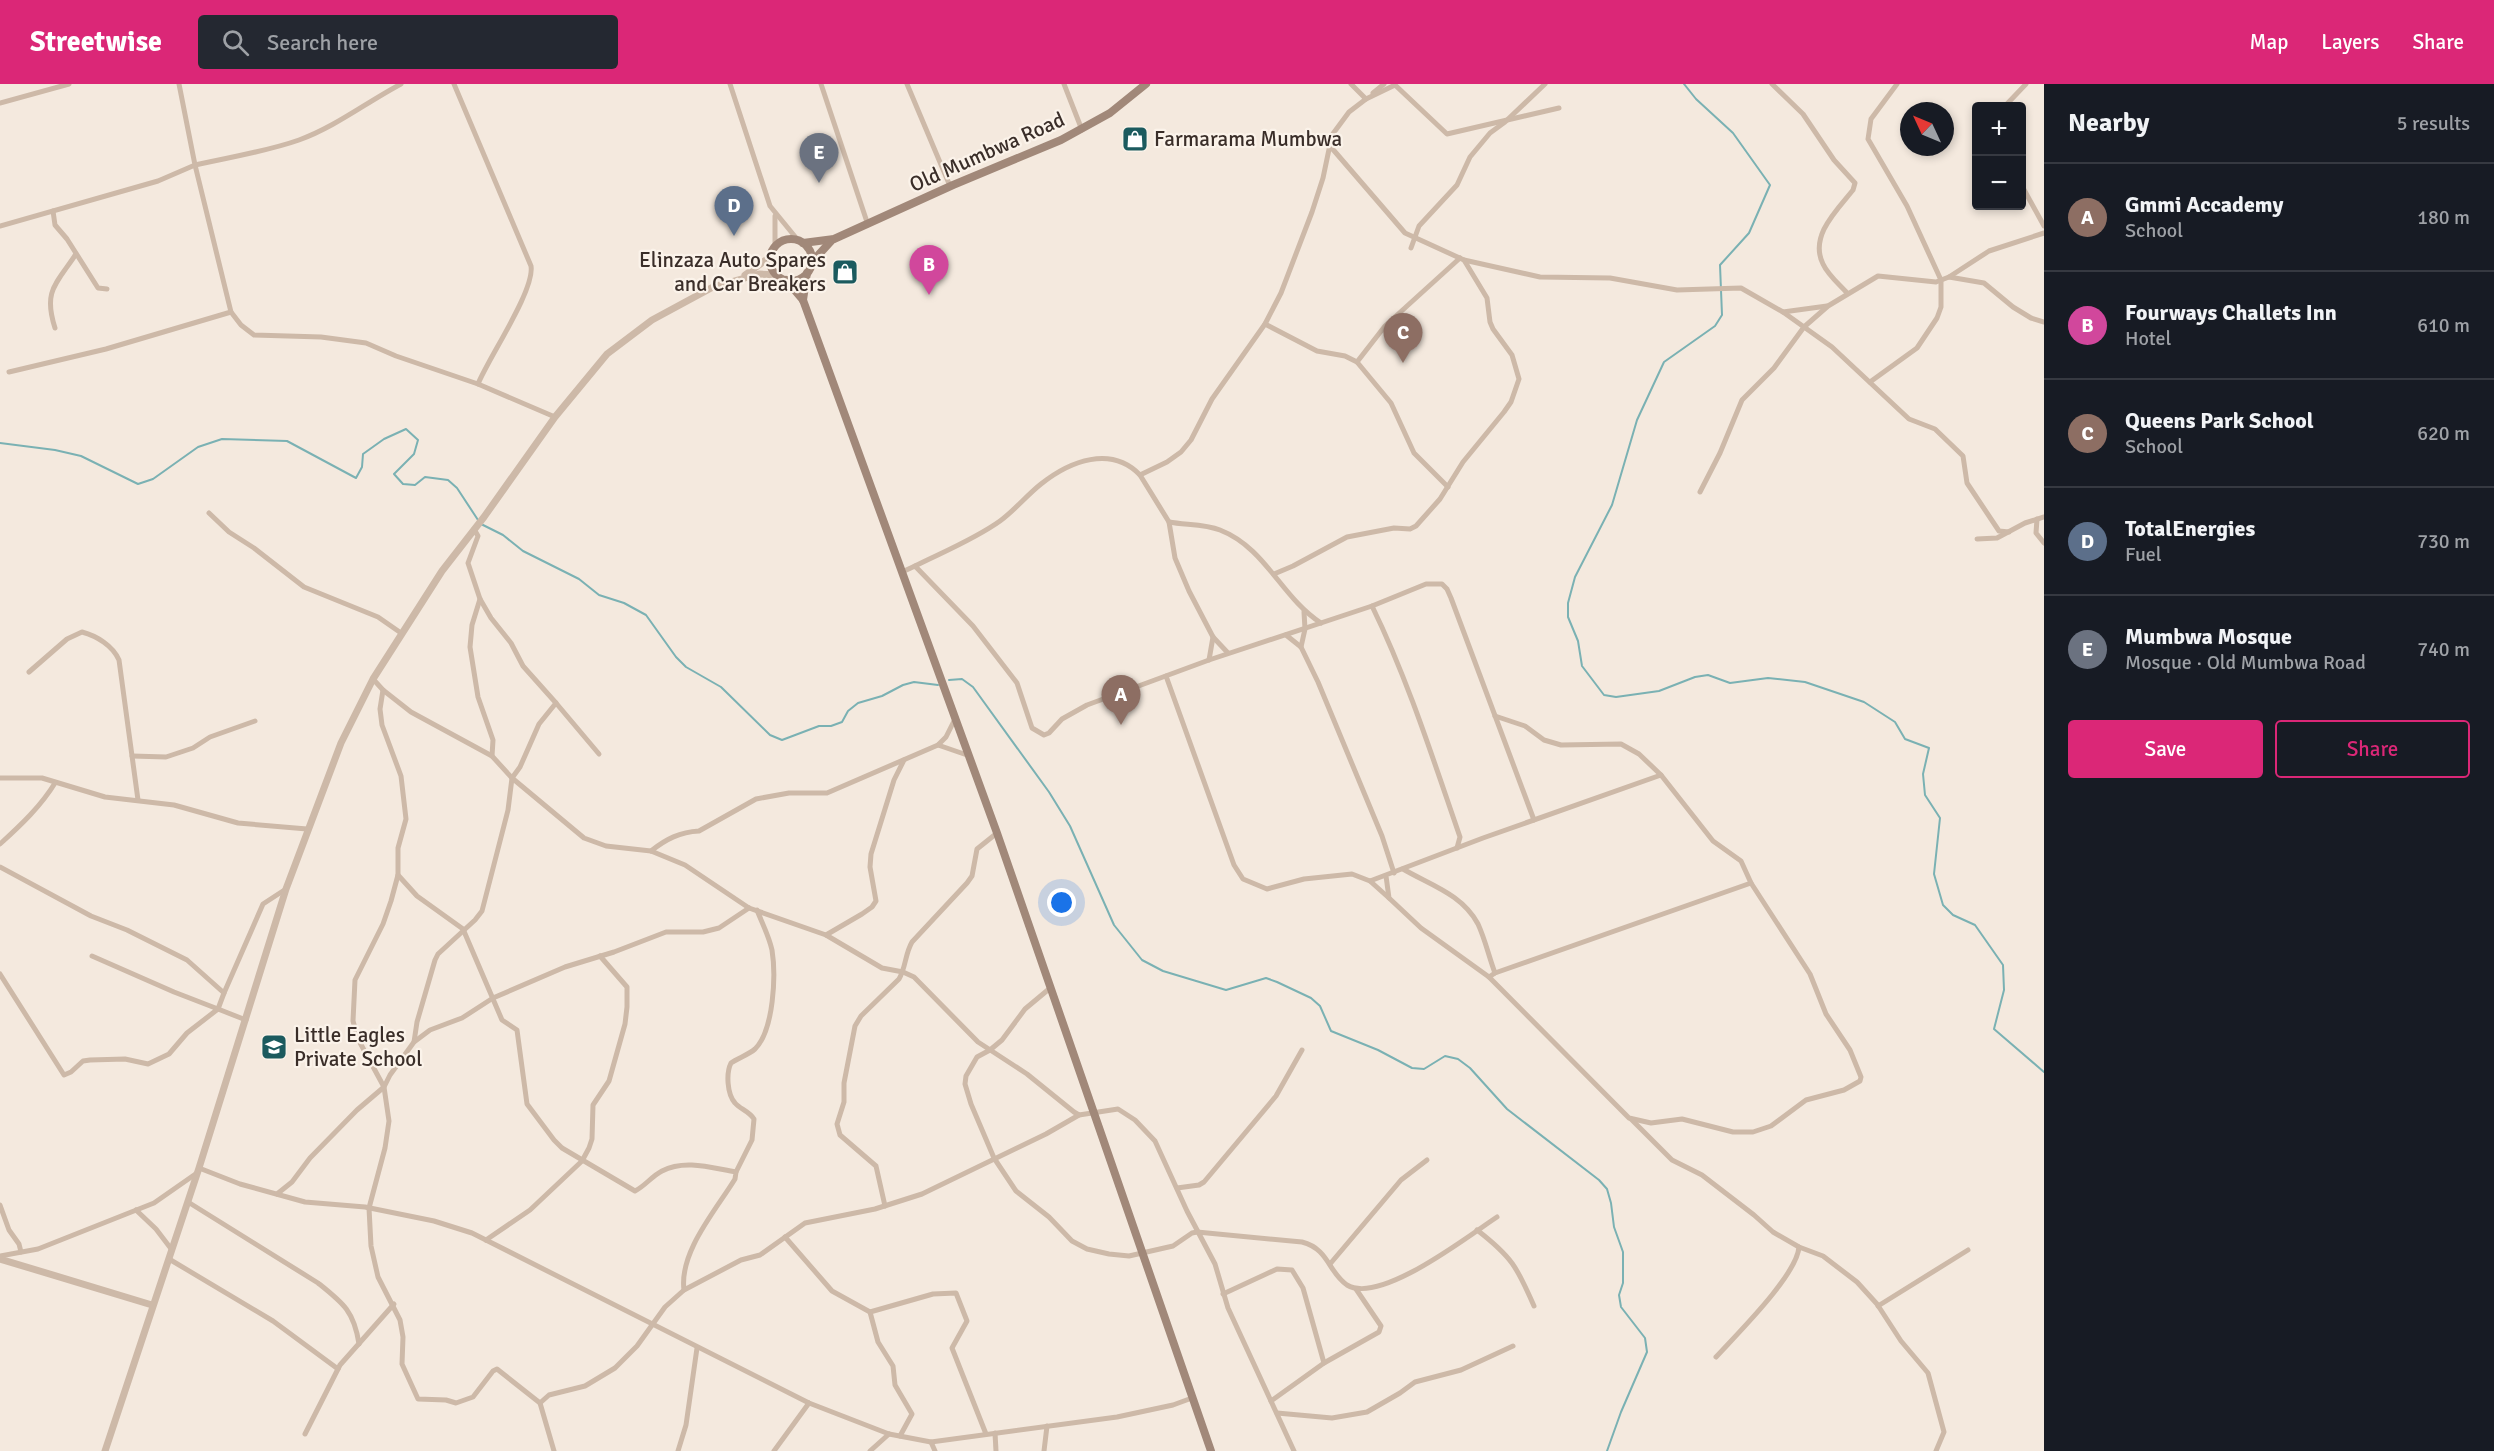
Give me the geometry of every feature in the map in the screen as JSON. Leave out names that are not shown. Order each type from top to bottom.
[{"type":"main road","name":"Old Mumbwa Road","points":[[834,239],[950,186],[1082,130],[1110,113],[1146,84]]},
{"type":"main road","points":[[834,239],[800,241],[785,239],[775,246],[770,257],[772,270],[786,280],[803,300],[954,721],[997,833],[1049,989],[1144,1253],[1211,1451]]},
{"type":"main road","points":[[803,300],[807,273],[812,263],[834,239]]},
{"type":"main road","points":[[800,241],[810,251],[812,263]]},
{"type":"main road","points":[[786,280],[798,280],[807,273]]},
{"type":"street","points":[[0,102],[69,84]]},
{"type":"street","points":[[179,84],[195,165],[231,312],[241,325],[254,335],[321,337],[366,343],[426,367],[478,384],[555,417]]},
{"type":"street","points":[[0,226],[158,181],[195,165],[224,158],[242,157],[300,140],[400,84]]},
{"type":"street","points":[[454,84],[531,266],[532,276],[478,384]]},
{"type":"street","points":[[730,84],[770,206],[800,241]]},
{"type":"street","points":[[821,84],[868,225]]},
{"type":"street","points":[[907,84],[950,186]]},
{"type":"street","points":[[1064,84],[1082,130]]},
{"type":"street","points":[[1351,84],[1366,99]]},
{"type":"street","points":[[1140,475],[1167,462],[1181,452],[1191,440],[1212,399],[1265,324],[1281,293],[1312,212],[1323,178],[1332,135],[1338,124],[1384,84]]},
{"type":"street","points":[[1411,248],[1419,226],[1457,185],[1470,157],[1490,133],[1545,84]]},
{"type":"street","points":[[1772,84],[1803,114],[1834,160],[1855,183],[1853,190],[1823,230],[1819,243],[1823,264],[1846,293]]},
{"type":"street","points":[[1870,382],[1917,348],[1940,312],[1941,280],[1907,206],[1868,139],[1871,119],[1897,84]]},
{"type":"street","points":[[2009,102],[2026,84]]},
{"type":"street","points":[[1366,99],[1395,85],[1447,134],[1559,108]]},
{"type":"street","points":[[1330,146],[1392,221],[1413,239],[1442,248],[1462,259],[1539,277],[1610,278],[1677,290],[1735,287],[1747,290],[1832,346],[1910,419],[1935,429],[1963,456],[1967,483],[1996,528],[1999,531],[2009,532]]},
{"type":"street","points":[[2026,193],[2044,226]]},
{"type":"street","points":[[53,211],[55,225],[98,288],[108,289]]},
{"type":"street","points":[[775,214],[775,246]]},
{"type":"street","points":[[1700,492],[1720,453],[1742,400],[1774,368],[1804,327],[1828,306],[1846,293],[1878,276],[1917,281],[1941,280],[1950,277],[1989,250],[2044,233]]},
{"type":"street","points":[[55,328],[49,301],[54,288],[76,254]]},
{"type":"street","points":[[740,278],[770,257]]},
{"type":"street","points":[[1357,362],[1385,326],[1462,259]]},
{"type":"street","points":[[1274,574],[1347,537],[1395,528],[1410,529],[1416,526],[1511,402],[1519,379],[1512,355],[1493,329],[1486,298],[1462,259]]},
{"type":"street","points":[[105,1451],[198,1171],[286,889],[341,743],[373,679],[442,571],[484,517],[555,417],[607,354],[652,320],[713,287],[759,274],[777,275]]},
{"type":"street","points":[[1950,277],[1984,283],[2013,307],[2031,318],[2044,322]]},
{"type":"street","points":[[1783,312],[1828,306]]},
{"type":"street","points":[[9,372],[105,349],[231,312]]},
{"type":"street","points":[[1265,324],[1317,351],[1345,356],[1357,362],[1391,403],[1414,453],[1448,487]]},
{"type":"street","points":[[902,572],[999,522],[1040,485],[1071,466],[1088,460],[1107,458],[1130,465],[1140,475],[1169,522],[1175,558],[1189,591],[1213,638],[1228,653]]},
{"type":"street","points":[[209,513],[229,532],[254,548],[304,587],[378,617],[401,633]]},
{"type":"street","points":[[1977,539],[1997,538],[2044,517]]},
{"type":"street","points":[[2037,519],[2036,533],[2044,543]]},
{"type":"street","points":[[1169,522],[1219,529],[1263,559],[1304,612],[1321,622]]},
{"type":"street","points":[[476,527],[478,536],[468,563],[480,599],[491,618],[511,643],[523,666],[599,753]]},
{"type":"street","points":[[915,566],[973,626],[1017,683],[1032,728],[1040,734],[1049,733],[1062,719],[1087,705],[1228,653],[1372,606],[1426,584],[1442,584],[1451,598],[1534,820]]},
{"type":"street","points":[[480,599],[472,625],[470,647],[475,667],[477,697],[494,740],[492,756]]},
{"type":"street","points":[[1372,606],[1403,676],[1460,837],[1458,848]]},
{"type":"street","points":[[1301,647],[1305,629],[1304,612]]},
{"type":"street","points":[[29,672],[73,636],[82,632],[94,636],[116,653],[119,660],[138,800]]},
{"type":"street","points":[[1286,635],[1301,647],[1318,682],[1382,836],[1394,873]]},
{"type":"street","points":[[1209,660],[1213,638]]},
{"type":"street","points":[[1166,676],[1234,865],[1243,879],[1268,889],[1304,879],[1352,874],[1370,881],[1421,928],[1489,977],[1672,1160],[1702,1175],[1773,1232],[1799,1247],[1824,1256],[1857,1282],[1928,1373],[1944,1432],[1936,1451]]},
{"type":"street","points":[[373,679],[411,712],[492,756],[512,778],[584,838],[606,846],[651,851],[685,865],[749,908],[826,935],[882,968],[903,972],[923,986],[968,1033],[1027,1074],[1079,1115]]},
{"type":"street","points":[[383,690],[380,709],[382,725],[402,776],[406,819],[398,848],[398,875],[383,924],[356,976],[353,1021],[357,1039],[384,1087],[389,1120],[388,1134],[369,1208],[371,1245],[375,1264],[383,1287],[394,1304],[403,1337],[402,1364],[418,1399],[446,1400],[456,1403],[473,1397],[497,1369],[540,1403],[554,1451]]},
{"type":"street","points":[[414,1042],[417,1022],[435,960],[438,954],[482,911],[508,810],[512,778],[520,767],[536,729],[556,703]]},
{"type":"street","points":[[1496,716],[1525,726],[1544,740],[1561,745],[1621,744],[1639,754],[1661,775],[1713,841],[1741,861],[1751,883],[1810,974],[1826,1014],[1850,1050],[1861,1077],[1860,1082],[1844,1090],[1806,1100],[1771,1126],[1753,1132],[1733,1132],[1682,1119],[1651,1123],[1629,1118]]},
{"type":"street","points":[[132,756],[166,757],[193,748],[210,737],[255,720]]},
{"type":"street","points":[[651,851],[668,838],[688,831],[699,831],[756,799],[779,794],[827,793],[938,745],[946,737],[954,721]]},
{"type":"street","points":[[938,745],[967,754]]},
{"type":"street","points":[[826,935],[862,914],[876,901],[870,867],[871,854],[894,780],[905,759]]},
{"type":"street","points":[[1370,881],[1661,775]]},
{"type":"street","points":[[0,778],[42,778],[105,797],[174,806],[238,823],[307,829]]},
{"type":"street","points":[[0,844],[39,806],[55,783]]},
{"type":"street","points":[[885,1206],[876,1166],[840,1135],[837,1124],[844,1102],[844,1083],[855,1026],[861,1016],[890,990],[903,972],[907,951],[912,942],[964,888],[972,876],[977,849],[997,833]]},
{"type":"street","points":[[1460,837],[1472,842]]},
{"type":"street","points":[[0,867],[91,916],[127,930],[187,960],[224,993]]},
{"type":"street","points":[[1403,869],[1451,894],[1471,913],[1480,929],[1495,973]]},
{"type":"street","points":[[398,875],[417,896],[463,929],[502,1020],[517,1030],[525,1100],[554,1140],[582,1161],[635,1191],[655,1175],[672,1166],[690,1164],[736,1172]]},
{"type":"street","points":[[1386,876],[1389,898]]},
{"type":"street","points":[[1489,977],[1751,883]]},
{"type":"street","points":[[0,974],[64,1075],[83,1061],[90,1059],[125,1059],[148,1064],[169,1054],[187,1034],[218,1009],[263,904],[286,889]]},
{"type":"street","points":[[277,1194],[292,1182],[310,1158],[357,1110],[384,1087],[414,1042],[430,1030],[462,1018],[493,998],[555,971],[666,932],[703,932],[719,928],[749,908]]},
{"type":"street","points":[[684,1290],[684,1279],[696,1239],[735,1179],[736,1172],[752,1140],[754,1119],[746,1110],[735,1104],[731,1096],[728,1072],[731,1063],[753,1050],[768,1022],[774,972],[771,948],[757,910]]},
{"type":"street","points":[[92,956],[246,1020]]},
{"type":"street","points":[[486,1240],[530,1210],[582,1161],[592,1139],[593,1105],[609,1082],[625,1024],[627,1007],[627,987],[600,956]]},
{"type":"street","points":[[1049,989],[1025,1009],[1010,1030],[990,1050],[977,1058],[971,1065],[965,1083],[994,1158],[1016,1191],[1049,1217],[1072,1241],[1087,1249],[1109,1254],[1129,1256],[1173,1246],[1197,1232],[1302,1242],[1317,1249],[1340,1278],[1356,1289],[1381,1330],[1324,1364],[1271,1401]]},
{"type":"street","points":[[1177,1188],[1199,1185],[1204,1182],[1276,1096],[1302,1050]]},
{"type":"street","points":[[540,1403],[549,1395],[585,1386],[615,1368],[654,1324],[665,1307],[684,1290],[741,1260],[760,1255],[811,1220],[885,1206],[922,1194],[1046,1134],[1079,1115],[1118,1108],[1136,1120],[1155,1141],[1197,1232],[1215,1264],[1223,1294],[1235,1324],[1294,1451]]},
{"type":"street","points":[[1330,1264],[1401,1180],[1427,1160]]},
{"type":"street","points":[[198,1171],[277,1194],[326,1205],[369,1208],[434,1221],[472,1233],[808,1403],[889,1434],[931,1442],[1117,1417],[1173,1405],[1192,1398]]},
{"type":"street","points":[[0,1257],[39,1249],[154,1203],[198,1171]]},
{"type":"street","points":[[188,1202],[318,1283],[337,1298],[354,1319],[358,1344]]},
{"type":"street","points":[[0,1205],[9,1230],[19,1244],[21,1252]]},
{"type":"street","points":[[136,1210],[156,1229],[172,1250]]},
{"type":"street","points":[[1356,1289],[1380,1287],[1419,1269],[1497,1217]]},
{"type":"street","points":[[1477,1230],[1509,1257],[1518,1270],[1534,1306]]},
{"type":"street","points":[[785,1237],[832,1291],[870,1312],[933,1294],[956,1293],[967,1321],[952,1348],[986,1434]]},
{"type":"street","points":[[1716,1357],[1772,1296],[1797,1259],[1799,1247]]},
{"type":"street","points":[[1878,1306],[1968,1250]]},
{"type":"street","points":[[0,1257],[152,1305]]},
{"type":"street","points":[[169,1259],[273,1321],[338,1369]]},
{"type":"street","points":[[1223,1294],[1277,1269],[1292,1270],[1304,1288],[1324,1364]]},
{"type":"street","points":[[305,1434],[338,1369],[394,1304]]},
{"type":"street","points":[[870,1312],[878,1342],[893,1366],[895,1385],[912,1414],[900,1436]]},
{"type":"street","points":[[1277,1413],[1332,1418],[1367,1412],[1401,1393],[1415,1382],[1461,1370],[1513,1346]]},
{"type":"street","points":[[678,1451],[686,1425],[697,1348]]},
{"type":"street","points":[[774,1451],[808,1403]]},
{"type":"street","points":[[1044,1451],[1047,1426]]},
{"type":"street","points":[[995,1433],[996,1451]]},
{"type":"street","points":[[870,1451],[889,1434]]},
{"type":"street","points":[[931,1442],[935,1451]]},
{"type":"waterway","points":[[1684,84],[1696,99],[1733,133],[1770,185],[1749,233],[1720,265],[1722,315],[1715,326],[1664,362],[1637,420],[1612,505],[1575,577],[1568,603],[1568,617],[1578,641],[1582,666],[1604,695],[1616,697],[1659,691],[1695,677],[1708,675],[1730,683],[1768,678],[1805,682],[1864,702],[1895,722],[1905,739],[1929,748],[1923,774],[1925,795],[1940,818],[1934,874],[1943,905],[1953,915],[1975,925],[2003,965],[2004,990],[1994,1029],[2044,1072]]},
{"type":"waterway","points":[[0,443],[55,450],[81,456],[138,484],[153,479],[198,447],[222,439],[287,441],[356,478],[362,467],[363,454],[384,439],[406,429],[418,440],[414,454],[394,474],[403,484],[415,485],[425,477],[448,480],[457,488],[478,520]]},
{"type":"waterway","points":[[481,524],[503,535],[523,551],[579,579],[599,595],[624,603],[646,615],[676,657],[686,667],[721,687],[770,735],[782,740],[819,726],[831,726],[842,722],[848,711],[858,703],[882,696],[903,685],[914,682],[938,685]]},
{"type":"waterway","points":[[949,680],[962,679],[973,687],[1049,792],[1070,826],[1114,925],[1142,960],[1163,971],[1226,990],[1266,978],[1277,982],[1311,998],[1320,1006],[1331,1031],[1378,1050],[1412,1068],[1424,1069],[1445,1056],[1458,1059],[1470,1068],[1507,1109],[1599,1180],[1607,1189],[1614,1227],[1623,1252],[1623,1283],[1619,1295],[1621,1307],[1645,1338],[1647,1352],[1607,1451]]},
{"type":"place","name":"Farmarama Mumbwa","points":[[1135,139]]},
{"type":"place","name":"Mumbwa Mosque","points":[[819,183]]},
{"type":"place","name":"TotalEnergies","points":[[734,236]]},
{"type":"place","name":"Elinzaza Auto Spares and Car Breakers","points":[[845,272]]},
{"type":"place","name":"Fourways Challets Inn","points":[[929,295]]},
{"type":"place","name":"Queens Park School","points":[[1403,363]]},
{"type":"place","name":"Gmmi Accademy","points":[[1121,725]]},
{"type":"place","name":"Little Eagles Private School","points":[[274,1047]]}]
